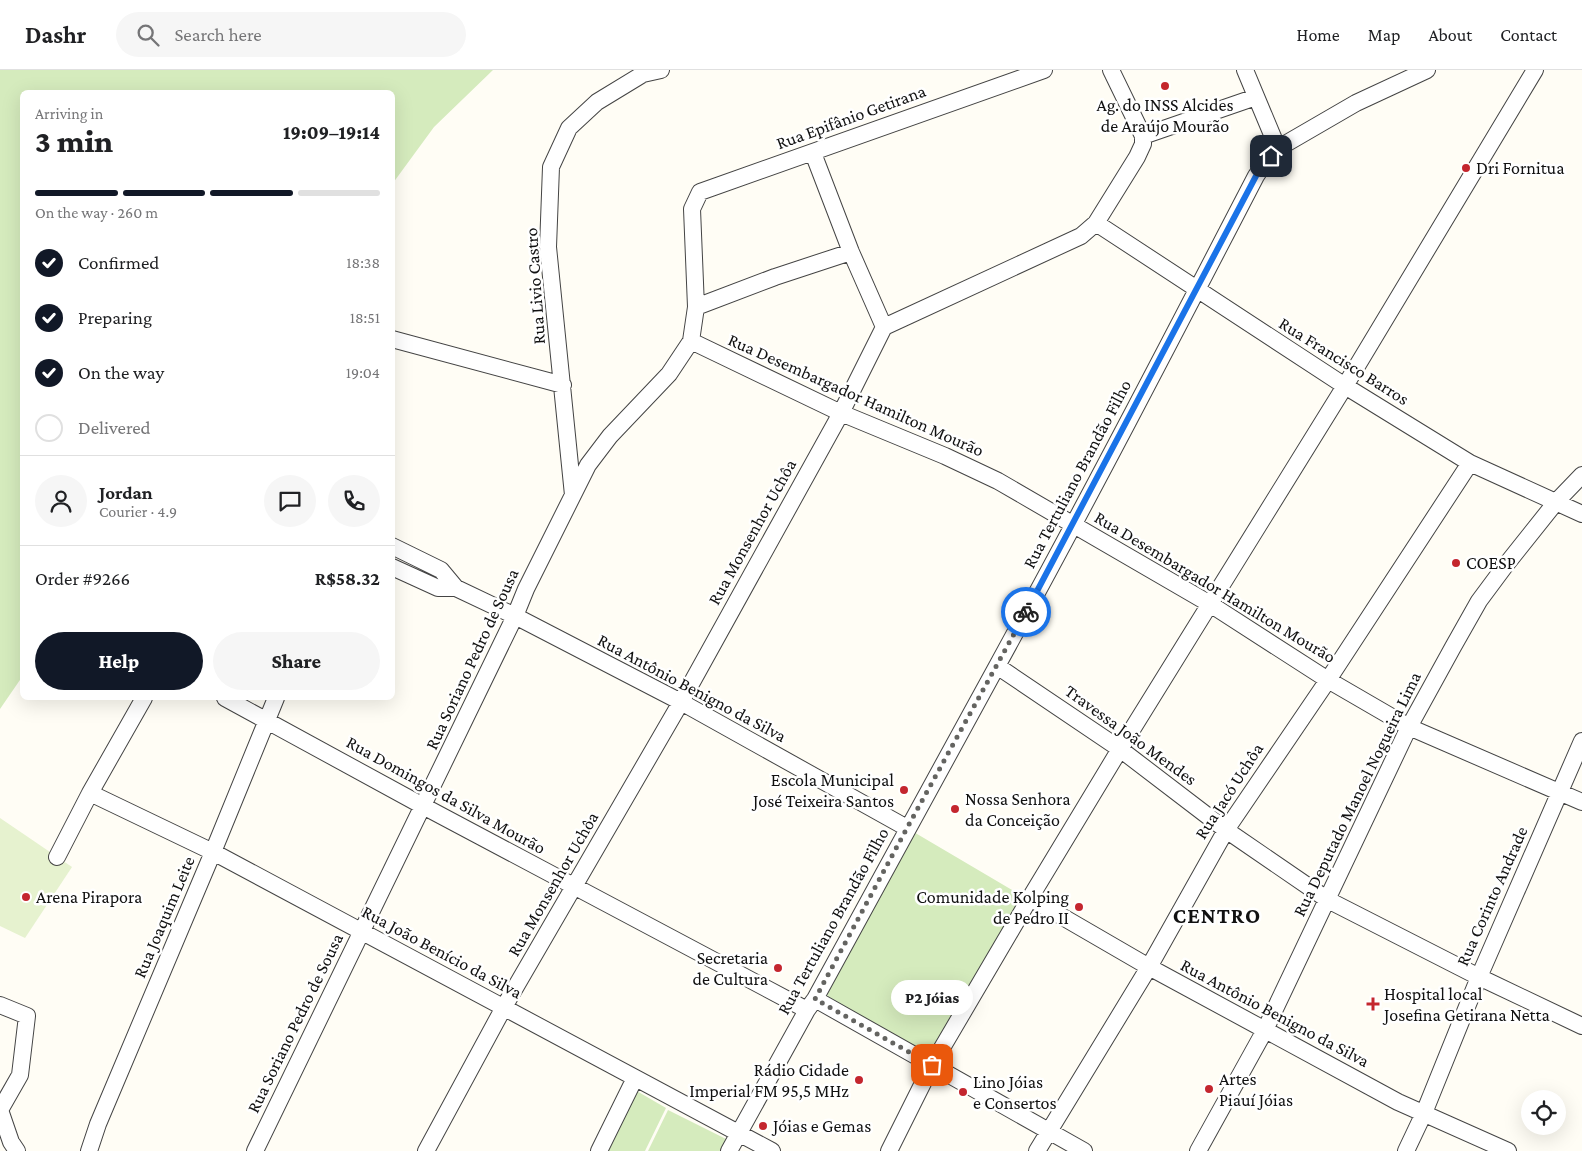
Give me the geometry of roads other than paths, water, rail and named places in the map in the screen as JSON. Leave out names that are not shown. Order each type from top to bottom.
[{"type":"street","name":"Rua Livio Castro","points":[[573,495],[548,247],[551,167],[569,128],[597,102],[643,74],[661,70]]},
{"type":"street","name":"Rua Epifânio Getirana","points":[[700,192],[1044,70]]},
{"type":"street","points":[[813,152],[851,252],[884,327],[1066,244],[1081,236],[1096,223],[1143,144],[1143,136],[1110,70]]},
{"type":"street","points":[[1245,70],[1278,149]]},
{"type":"street","name":"Rua Tertuliano Brandão Filho","points":[[729,1151],[997,666],[1256,176],[1278,149],[1356,103],[1427,70]]},
{"type":"street","points":[[889,1151],[932,1065],[1030,898],[1345,386],[1535,70]]},
{"type":"street","points":[[1143,136],[1256,97]]},
{"type":"street","name":"Rua Soriano Pedro de Sousa","points":[[255,1151],[515,616],[526,589],[588,466],[610,436],[669,374],[691,341],[696,308],[692,209],[700,192]]},
{"type":"street","name":"Rua Francisco Barros","points":[[1096,223],[1345,386],[1470,463],[1582,514]]},
{"type":"street","points":[[696,308],[851,252]]},
{"type":"street","name":"Rua Monsenhor Uchôa","points":[[426,1151],[504,1007],[681,702],[841,413],[884,327]]},
{"type":"street","points":[[395,339],[563,385]]},
{"type":"street","name":"Rua Desembargador Hamilton Mourão","points":[[691,341],[841,413],[945,456],[998,481],[1210,604],[1328,680],[1409,727],[1582,802]]},
{"type":"street","name":"Rua Jacó Uchôa","points":[[1037,1151],[1148,967],[1226,830],[1328,680],[1470,463]]},
{"type":"street","name":"Rua Deputado Manoel Nogueira Lima","points":[[1198,1151],[1265,1030],[1409,727],[1479,601],[1556,502],[1582,475]]},
{"type":"street","name":"Rua Antônio Benigno da Silva","points":[[395,547],[441,570],[456,588],[515,616],[681,702],[907,828]]},
{"type":"street","name":"Rua Antônio Benigno da Silva","points":[[395,568],[438,588],[456,588]]},
{"type":"street","name":"Travessa João Mendes","points":[[997,666],[1120,749],[1226,830],[1328,900],[1479,977],[1582,1026]]},
{"type":"street","points":[[57,857],[143,700]]},
{"type":"street","name":"Rua Domingos da Silva Mourão","points":[[229,700],[574,887],[932,1065],[1084,1151]]},
{"type":"street","name":"Rua Joaquim Leite","points":[[89,1151],[102,1115],[275,700]]},
{"type":"street","name":"Rua Corinto Andrade","points":[[1406,1151],[1424,1113],[1479,977],[1582,741]]},
{"type":"street","name":"Rua João Benício da Silva","points":[[90,794],[213,852],[772,1151]]},
{"type":"street","name":"Rua Antônio Benigno da Silva","points":[[1030,898],[1148,967],[1398,1102],[1508,1151]]},
{"type":"street","points":[[0,1005],[27,1016],[20,1075],[0,1110],[11,1142],[17,1151]]},
{"type":"street","points":[[599,1151],[635,1078]]},
{"type":"place","name":"Ag. do INSS Alcides de Araújo Mourão","points":[[1165,86]]},
{"type":"place","name":"Dri Fornitua","points":[[1466,168]]},
{"type":"place","name":"COESP","points":[[1456,563]]},
{"type":"place","name":"Escola Municipal José Teixeira Santos","points":[[904,790]]},
{"type":"place","name":"Nossa Senhora da Conceição","points":[[955,809]]},
{"type":"place","name":"Arena Pirapora","points":[[26,897]]},
{"type":"place","name":"Comunidade Kolping de Pedro II","points":[[1079,907]]},
{"type":"place","name":"Secretaria de Cultura","points":[[778,968]]},
{"type":"place","name":"Hospital local Josefina Getirana Netta","points":[[1373,1004]]},
{"type":"place","name":"P2 Jóias","points":[[932,1065]]},
{"type":"place","name":"Rádio Cidade Imperial FM 95,5 MHz","points":[[859,1080]]},
{"type":"place","name":"Artes Piauí Jóias","points":[[1209,1089]]},
{"type":"place","name":"Lino Jóias e Consertos","points":[[963,1092]]},
{"type":"place","name":"Jóias e Gemas","points":[[763,1126]]},
{"type":"district","name":"CENTRO","points":[[1217,915]]}]
